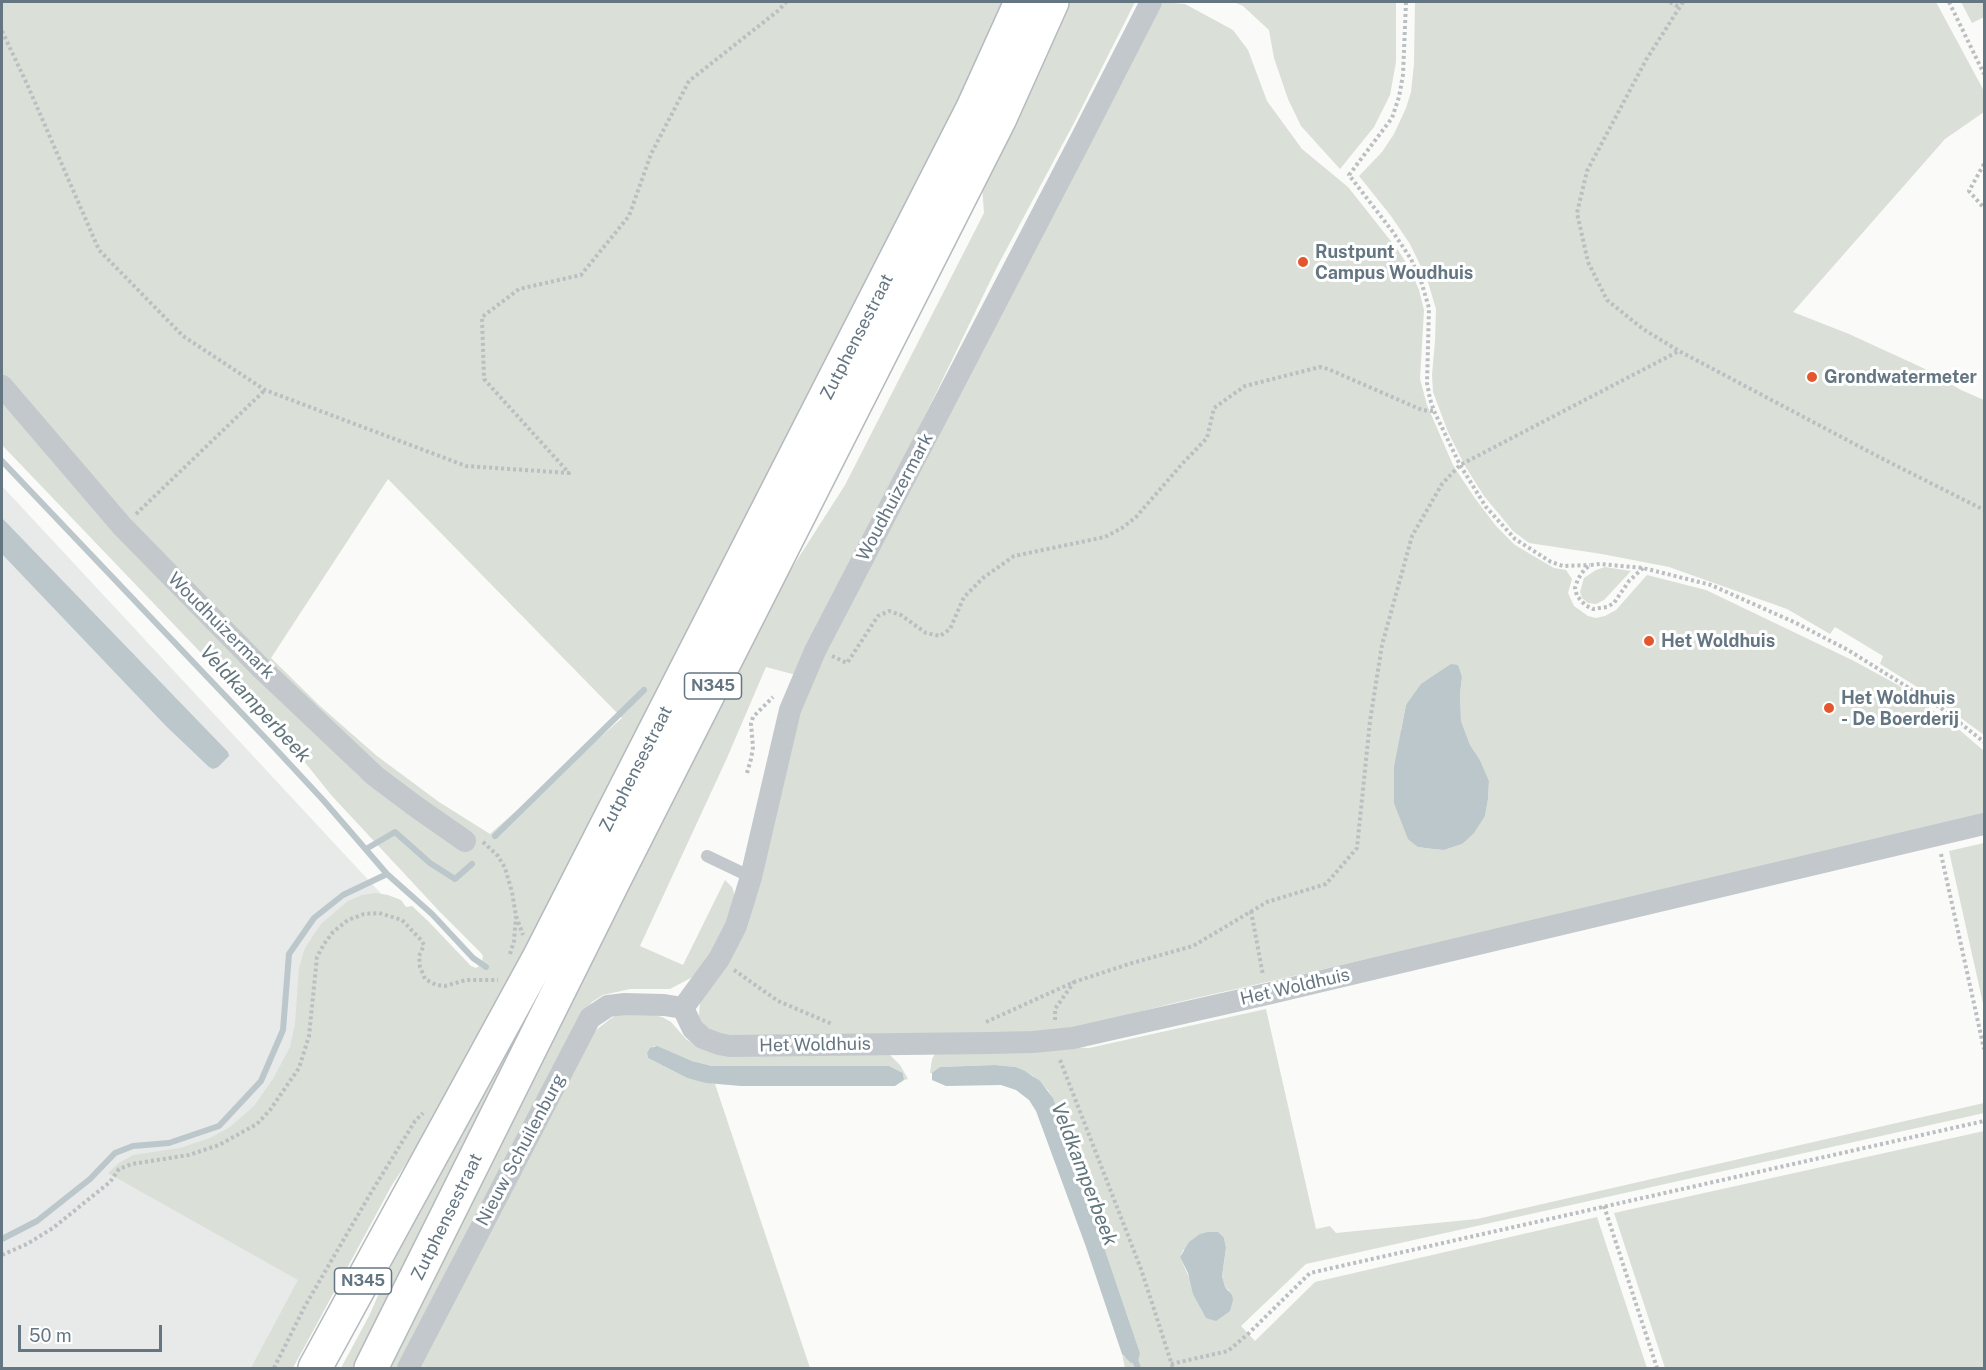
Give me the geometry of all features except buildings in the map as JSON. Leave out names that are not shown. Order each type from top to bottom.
[{"type":"main road","name":"Zutphensestraat","points":[[315,1368],[539,958],[952,150],[1021,2]]},
{"type":"main road","name":"Zutphensestraat","points":[[371,1368],[614,880],[1000,118],[1052,2]]},
{"type":"street","name":"Woudhuizermark","points":[[683,1008],[719,959],[736,926],[751,877],[790,710],[815,651],[1151,2]]},
{"type":"street","name":"Woudhuizermark","points":[[2,386],[122,526],[278,684],[375,776],[465,841]]},
{"type":"street","name":"Het Woldhuis","points":[[683,1008],[698,1034],[708,1041],[725,1045],[990,1043],[1055,1040],[1090,1035],[1267,994],[1984,824]]},
{"type":"street","name":"Nieuw Schuilenburg","points":[[408,1368],[590,1018],[608,1006],[626,1004],[683,1008]]},
{"type":"lane","points":[[707,856],[751,877]]},
{"type":"path","points":[[2,31],[99,250],[183,336],[265,390],[466,466],[569,473],[484,379],[483,317],[519,289],[581,275],[629,216],[651,154],[689,81],[786,2]]},
{"type":"path","points":[[1406,2],[1403,75],[1399,97],[1392,118],[1349,175],[1393,232],[1411,259],[1421,281],[1429,308],[1427,383],[1434,411],[1460,465],[1486,507],[1515,539],[1551,562],[1563,566],[1609,564],[1643,568],[1711,585],[1796,623],[1881,669],[1941,708],[1984,742]]},
{"type":"path","points":[[1670,2],[1679,8]]},
{"type":"path","points":[[1683,2],[1646,60],[1587,171],[1577,213],[1588,262],[1607,300],[1643,329],[1679,351],[1984,510]]},
{"type":"path","points":[[1949,2],[1984,74]]},
{"type":"path","points":[[1984,164],[1969,191],[1984,208]]},
{"type":"path","points":[[984,1023],[1074,982],[1193,946],[1267,902],[1326,884],[1357,848],[1368,732],[1382,645],[1412,536],[1442,484],[1460,465],[1679,351]]},
{"type":"path","points":[[815,651],[823,652],[847,663],[878,615],[889,611],[901,615],[926,633],[940,636],[950,629],[964,597],[983,578],[1014,556],[1105,537],[1122,528],[1136,517],[1207,438],[1214,408],[1245,386],[1320,367],[1422,410],[1434,411]]},
{"type":"path","points":[[122,526],[265,390]]},
{"type":"path","points":[[1590,565],[1578,579],[1575,588],[1580,601],[1593,609],[1600,609],[1614,603],[1629,581],[1643,568]]},
{"type":"path","points":[[747,772],[753,747],[751,724],[753,717],[775,695]]},
{"type":"path","points":[[1936,835],[1984,1049]]},
{"type":"path","points":[[1251,911],[1267,994]]},
{"type":"path","points":[[2,1255],[27,1245],[53,1228],[110,1182],[119,1169],[132,1164],[189,1155],[219,1145],[257,1124],[270,1110],[299,1068],[309,1036],[317,957],[333,932],[348,920],[364,914],[379,913],[402,920],[424,945],[419,956],[420,967],[425,979],[436,985],[445,986],[465,980],[498,980]]},
{"type":"path","points":[[507,963],[514,941],[516,916]]},
{"type":"path","points":[[719,959],[778,1001],[838,1026]]},
{"type":"path","points":[[493,990],[503,972]]},
{"type":"path","points":[[1074,982],[1055,1009],[1055,1040],[1063,1068],[1141,1269],[1172,1366],[1227,1351],[1248,1334],[1310,1273],[1984,1121]]},
{"type":"path","points":[[274,1368],[305,1306],[369,1196],[424,1112]]},
{"type":"path","points":[[1604,1206],[1657,1368]]},
{"type":"shaded area","points":[[2,2],[1008,2],[952,120],[554,907],[465,1074],[392,1185],[293,1368],[251,1368],[298,1280],[108,1173],[133,1155],[180,1148],[210,1138],[230,1127],[254,1106],[273,1079],[290,1047],[295,1024],[299,968],[305,948],[321,924],[348,901],[362,895],[376,893],[401,900],[406,907],[412,906],[429,922],[471,966],[484,969],[487,964],[482,961],[481,953],[332,796],[273,723],[204,656],[2,445],[2,401],[59,468],[173,590],[358,775],[395,804],[463,849],[474,835],[430,808],[384,774],[261,657],[119,512],[2,376]],"holes":[[[388,479],[622,718],[490,834],[439,802],[377,756],[320,706],[271,658]]]},
{"type":"shaded area","points":[[1068,2],[1135,2],[997,267],[842,587],[796,675],[766,667],[727,758],[640,946],[683,965],[725,880],[732,887],[737,902],[700,973],[670,989],[630,989],[603,995],[592,1002],[580,1016],[398,1368],[384,1368],[783,582],[845,485],[984,213],[982,185]]},
{"type":"shaded area","points":[[1161,2],[1185,4],[1233,30],[1248,50],[1267,101],[1302,149],[1348,187],[1398,250],[1410,269],[1424,310],[1420,379],[1427,405],[1453,465],[1496,526],[1515,545],[1554,568],[1566,570],[1572,579],[1568,593],[1574,606],[1588,616],[1596,618],[1605,616],[1616,610],[1647,575],[1706,590],[1854,661],[1898,685],[1956,727],[1984,751],[1984,814],[1174,1003],[1077,1028],[1017,1035],[727,1040],[702,1024],[699,1016],[700,1002],[727,965],[747,928],[806,688]],"holes":[[[1451,664],[1462,677],[1461,721],[1470,745],[1480,760],[1489,781],[1485,816],[1462,844],[1444,850],[1418,847],[1401,730],[1406,705]]]},
{"type":"shaded area","points":[[1234,2],[1396,2],[1396,62],[1390,95],[1374,127],[1340,169],[1301,126],[1288,99],[1274,58],[1269,30],[1243,6]]},
{"type":"shaded area","points":[[1415,2],[1936,2],[1984,91],[1984,112],[1945,139],[1793,312],[1849,334],[1923,368],[1961,390],[1984,400],[1984,735],[1927,693],[1880,664],[1883,656],[1835,627],[1830,634],[1787,609],[1669,567],[1529,543],[1513,531],[1484,496],[1465,466],[1448,432],[1433,392],[1436,309],[1427,279],[1410,244],[1359,176],[1382,152],[1394,134],[1406,108],[1411,92],[1414,64]]},
{"type":"shaded area","points":[[1961,2],[1984,2],[1984,17],[1972,23]]},
{"type":"shaded area","points":[[2,486],[466,985],[255,1368],[2,1368]]},
{"type":"shaded area","points":[[2,518],[228,752],[229,756],[218,767],[213,769],[209,767],[166,726],[2,554]]},
{"type":"shaded area","points":[[1605,567],[1631,571],[1604,600],[1596,604],[1588,603],[1582,598],[1580,592],[1584,578]]},
{"type":"shaded area","points":[[1451,664],[1458,665],[1462,677],[1461,721],[1470,745],[1480,760],[1489,781],[1485,816],[1474,833],[1462,844],[1444,850],[1418,847],[1408,839],[1394,803],[1394,767],[1406,705],[1421,684]]},
{"type":"shaded area","points":[[684,703],[357,1368],[341,1368],[369,1316],[400,1246]]},
{"type":"shaded area","points":[[1984,843],[1984,1008],[1949,851]]},
{"type":"shaded area","points":[[1266,1009],[1316,1229],[1330,1226],[1336,1233],[1477,1219],[1984,1103],[1984,1113],[1306,1264],[1241,1326],[1255,1341],[1315,1282],[1597,1217],[1647,1368],[1125,1368],[1122,1354],[1124,1357],[1137,1359],[1140,1353],[1048,1090],[1032,1075],[1016,1067],[995,1065],[940,1067],[934,1073],[930,1073],[932,1059],[938,1049],[1049,1046],[1089,1048]],"holes":[[[1224,1238],[1226,1249],[1222,1276],[1225,1287],[1230,1291],[1191,1282],[1180,1257],[1183,1250]]]},
{"type":"shaded area","points":[[645,1013],[671,1022],[686,1039],[698,1047],[890,1055],[900,1065],[908,1079],[904,1080],[903,1073],[889,1066],[716,1067],[692,1061],[654,1046],[647,1053],[648,1058],[687,1078],[715,1084],[810,1368],[417,1368],[595,1031],[619,1014]]},
{"type":"shaded area","points":[[657,1046],[692,1061],[712,1066],[889,1066],[903,1073],[904,1080],[895,1086],[741,1086],[706,1083],[687,1078],[648,1058],[647,1053],[650,1048]]},
{"type":"shaded area","points":[[995,1065],[1016,1067],[1025,1071],[1040,1081],[1053,1098],[1140,1353],[1138,1361],[1131,1363],[1122,1354],[1086,1247],[1036,1111],[1029,1100],[1016,1090],[1001,1085],[946,1086],[932,1080],[932,1073],[940,1067]]},
{"type":"shaded area","points":[[1984,1131],[1984,1368],[1665,1368],[1614,1213]]},
{"type":"shaded area","points":[[1218,1232],[1224,1238],[1226,1248],[1222,1276],[1225,1287],[1233,1300],[1230,1311],[1216,1321],[1206,1318],[1193,1294],[1188,1273],[1180,1257],[1189,1242],[1200,1234]]},
{"type":"waterway","name":"Veldkamperbeek","points":[[2,461],[272,745],[387,874],[432,914],[473,958],[486,967]]},
{"type":"waterway","points":[[495,836],[644,690]]},
{"type":"waterway","points":[[366,849],[395,832],[430,863],[455,879],[472,864]]},
{"type":"waterway","points":[[2,1239],[37,1221],[90,1179],[115,1153],[133,1146],[169,1143],[219,1126],[261,1081],[283,1030],[289,954],[314,918],[343,895],[387,874]]},
{"type":"waterway","name":"Veldkamperbeek","points":[[1133,1355],[1138,1368]]},
{"type":"place","name":"Rustpunt Campus Woudhuis","points":[[1303,262]]},
{"type":"place","name":"Grondwatermeter","points":[[1812,377]]},
{"type":"place","name":"Het Woldhuis","points":[[1649,641]]},
{"type":"place","name":"Het Woldhuis - De Boerderij","points":[[1829,708]]}]
